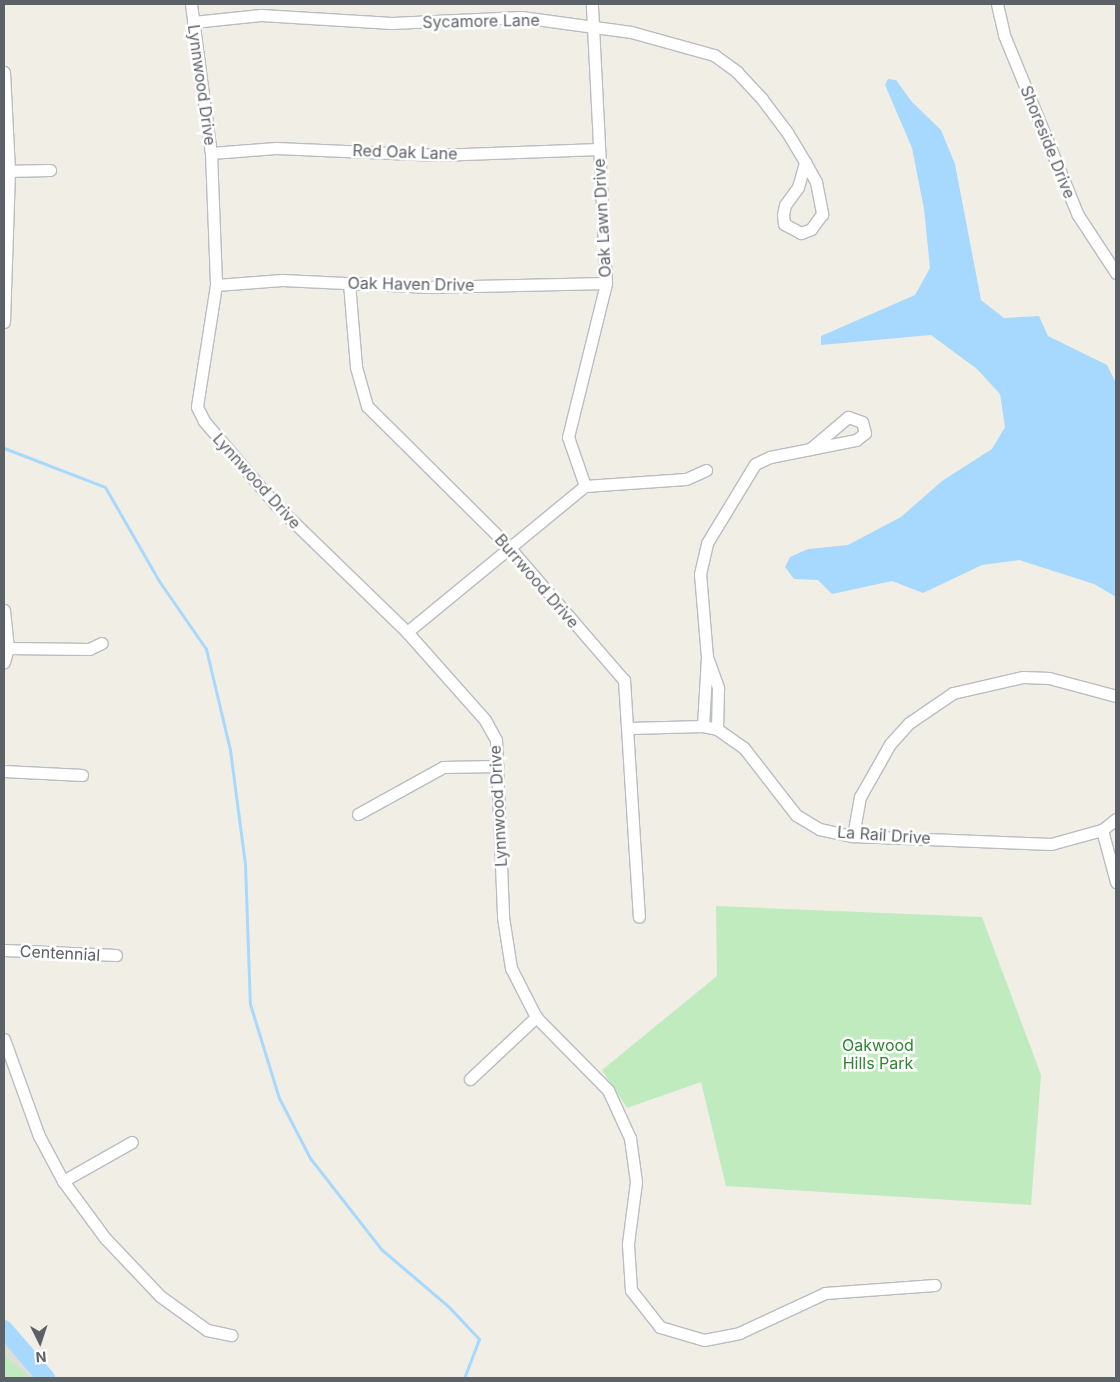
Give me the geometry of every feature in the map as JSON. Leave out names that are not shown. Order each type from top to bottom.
[{"type":"street","name":"Lynnwood Drive","points":[[190,4],[211,153],[216,285],[196,395],[204,421],[276,504],[407,632],[485,720],[496,740],[508,949],[511,968],[536,1018],[608,1090],[630,1138],[636,1182],[627,1268],[631,1290],[660,1327],[704,1340],[721,1338],[826,1292],[935,1285]]},
{"type":"street","name":"Oak Lawn Drive","points":[[585,486],[568,437],[606,282],[592,4]]},
{"type":"street","name":"Shoreside Drive","points":[[998,4],[1004,35],[1078,215],[1116,273]]},
{"type":"street","name":"Sycamore Lane","points":[[193,22],[260,15],[392,23],[521,17],[640,34],[714,55],[737,72],[762,100],[805,162],[816,182],[822,214],[811,229],[801,233],[784,224],[783,214],[785,205],[798,187],[805,162]]},
{"type":"street","points":[[4,72],[6,171],[4,322]]},
{"type":"street","name":"Red Oak Lane","points":[[211,153],[276,148],[437,155],[599,149]]},
{"type":"street","points":[[6,171],[50,170]]},
{"type":"street","name":"Oak Haven Drive","points":[[216,285],[282,280],[430,287],[606,282]]},
{"type":"street","name":"Burrwood Drive","points":[[349,283],[356,367],[367,406],[509,547],[624,680],[629,728],[639,917]]},
{"type":"street","points":[[703,726],[707,657],[700,574],[703,556],[717,522],[755,464],[770,457],[810,449]]},
{"type":"street","points":[[407,632],[585,486],[686,479],[706,470]]},
{"type":"street","points":[[4,610],[8,648],[4,662]]},
{"type":"street","points":[[8,648],[90,649],[102,643]]},
{"type":"street","points":[[707,657],[718,688],[717,730]]},
{"type":"street","points":[[853,836],[860,797],[890,744],[916,718],[953,693],[1023,677],[1049,678],[1116,696]]},
{"type":"street","name":"La Rail Drive","points":[[629,728],[703,726],[717,730],[744,748],[796,815],[820,829],[853,836],[1036,845],[1077,839],[1102,830],[1116,819]]},
{"type":"street","points":[[358,814],[443,767],[498,766]]},
{"type":"street","points":[[4,771],[82,775]]},
{"type":"street","points":[[1102,830],[1116,882]]},
{"type":"street","name":"Centennial","points":[[4,950],[116,955]]},
{"type":"street","points":[[470,1079],[536,1018]]},
{"type":"street","points":[[4,1039],[39,1136],[63,1181],[105,1238],[160,1296],[207,1330],[231,1335]]},
{"type":"street","points":[[63,1181],[132,1142]]},
{"type":"shaded area","points":[[4,1329],[46,1378],[4,1378]]},
{"type":"green space","name":"Oakwood Hills Park","points":[[716,906],[982,917],[1041,1075],[1031,1205],[726,1186],[701,1082],[627,1108],[602,1070],[717,976]]},
{"type":"green space","points":[[4,1355],[31,1378],[4,1378]]},
{"type":"water","points":[[888,79],[896,80],[912,102],[941,130],[955,164],[981,300],[1004,318],[1039,316],[1048,336],[1107,365],[1116,383],[1116,597],[1094,584],[1019,560],[982,565],[923,593],[892,581],[832,594],[818,580],[794,579],[785,567],[790,557],[808,549],[848,545],[901,517],[942,481],[992,449],[1005,427],[1000,394],[977,369],[931,335],[821,345],[821,336],[915,295],[930,268],[924,209],[912,148],[885,85]]},
{"type":"waterway","points":[[4,448],[105,487],[159,581],[206,649],[230,750],[245,864],[250,1004],[279,1098],[310,1158],[381,1249],[448,1306],[479,1339],[464,1378]]},
{"type":"waterway","points":[[4,1329],[46,1378]]}]
